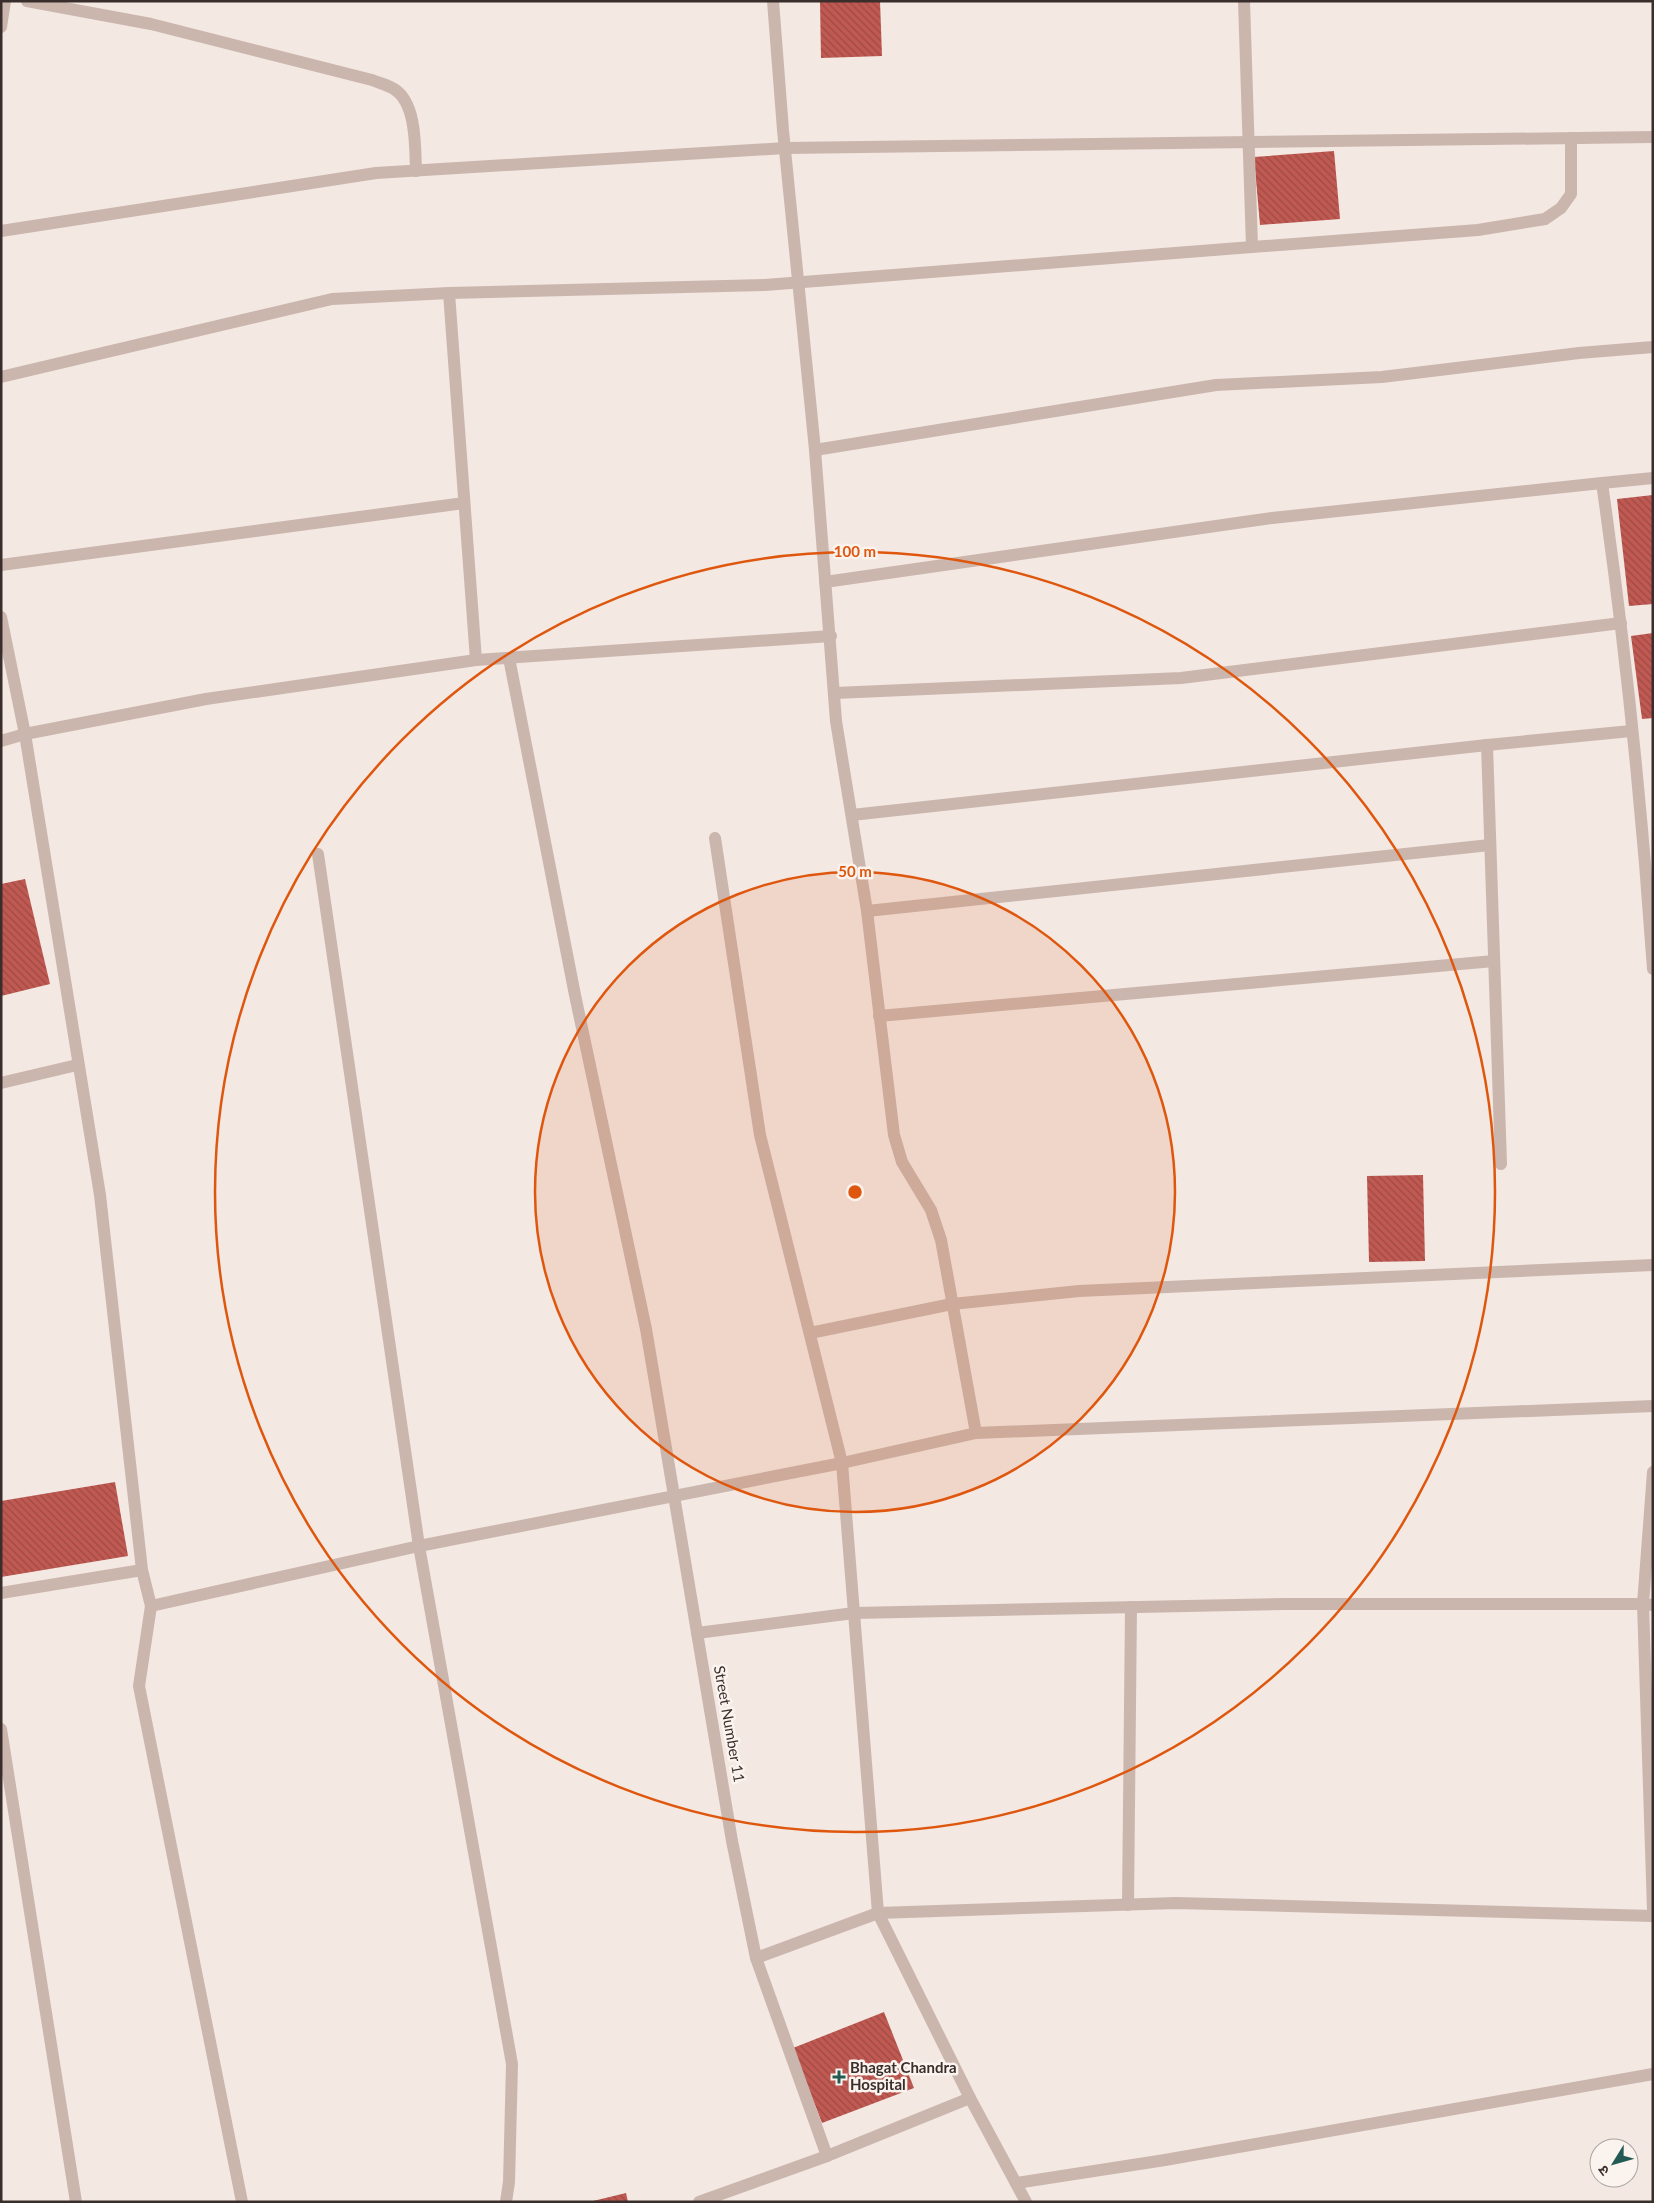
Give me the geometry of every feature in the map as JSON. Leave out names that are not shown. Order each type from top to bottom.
[{"type":"street","points":[[1,27],[5,1]]},
{"type":"street","points":[[27,1],[151,24],[372,80],[396,90],[406,103],[413,126],[416,171]]},
{"type":"street","points":[[773,1],[785,148],[815,450],[831,636],[836,721],[867,912],[878,1016],[894,1135],[902,1162],[931,1210],[941,1240],[976,1433]]},
{"type":"street","points":[[1244,1],[1252,247]]},
{"type":"street","points":[[1,231],[376,173],[785,148],[1653,137]]},
{"type":"street","points":[[1,376],[332,299],[448,293],[765,285],[1478,230],[1545,219],[1561,208],[1571,194],[1571,138]]},
{"type":"street","points":[[448,293],[476,660]]},
{"type":"street","points":[[815,450],[1216,385],[1382,377],[1579,353],[1653,347]]},
{"type":"street","points":[[825,582],[1272,518],[1653,478]]},
{"type":"street","points":[[1602,483],[1621,623],[1631,731],[1649,851],[1653,969]]},
{"type":"street","points":[[1,565],[464,503]]},
{"type":"street","points":[[1,617],[25,734],[77,1065],[100,1196],[142,1570],[150,1606],[138,1686],[242,2202]]},
{"type":"street","points":[[835,693],[1180,678],[1621,623]]},
{"type":"street","points":[[1,741],[25,734],[206,699],[476,660],[831,636]]},
{"type":"street","name":"Street Number 11","points":[[509,658],[575,995],[646,1329],[732,1841],[756,1958],[827,2156]]},
{"type":"street","points":[[852,815],[1487,745],[1631,731]]},
{"type":"street","points":[[1487,745],[1500,1164]]},
{"type":"street","points":[[715,838],[760,1135],[842,1463],[878,1913],[970,2098],[1026,2202]]},
{"type":"street","points":[[867,912],[1490,845]]},
{"type":"street","points":[[318,854],[418,1546],[512,2064],[509,2182],[506,2202]]},
{"type":"street","points":[[878,1016],[1494,961]]},
{"type":"street","points":[[1,1083],[77,1065]]},
{"type":"street","points":[[810,1333],[952,1304],[1079,1291],[1653,1265]]},
{"type":"street","points":[[150,1606],[418,1546],[842,1463],[976,1433],[1653,1406]]},
{"type":"street","points":[[1653,1472],[1648,1605],[1653,1910]]},
{"type":"street","points":[[1,1593],[142,1570]]},
{"type":"street","points":[[697,1633],[854,1613],[1285,1604],[1648,1605]]},
{"type":"street","points":[[1128,1905],[1132,1607]]},
{"type":"street","points":[[1,1729],[76,2202]]},
{"type":"street","points":[[756,1958],[878,1913],[1176,1903],[1653,1916]]},
{"type":"street","points":[[1016,2183],[1165,2160],[1653,2074]]},
{"type":"street","points":[[699,2202],[827,2156],[970,2098]]},
{"type":"building","points":[[820,1],[880,1],[882,56],[821,58]]},
{"type":"building","points":[[1334,151],[1340,219],[1260,225],[1254,157]]},
{"type":"building","points":[[1653,495],[1653,604],[1629,606],[1617,499]]},
{"type":"building","points":[[1653,633],[1653,718],[1642,719],[1631,636]]},
{"type":"building","points":[[25,879],[50,984],[1,996],[1,884]]},
{"type":"building","points":[[1423,1175],[1425,1261],[1369,1262],[1367,1176]]},
{"type":"building","points":[[115,1482],[128,1556],[1,1577],[1,1501]]},
{"type":"building","points":[[884,2012],[914,2088],[822,2123],[793,2048]]},
{"type":"building","points":[[626,2193],[628,2202],[593,2202],[593,2201]]},
{"type":"place","name":"Bhagat Chandra Hospital","points":[[839,2077]]}]
